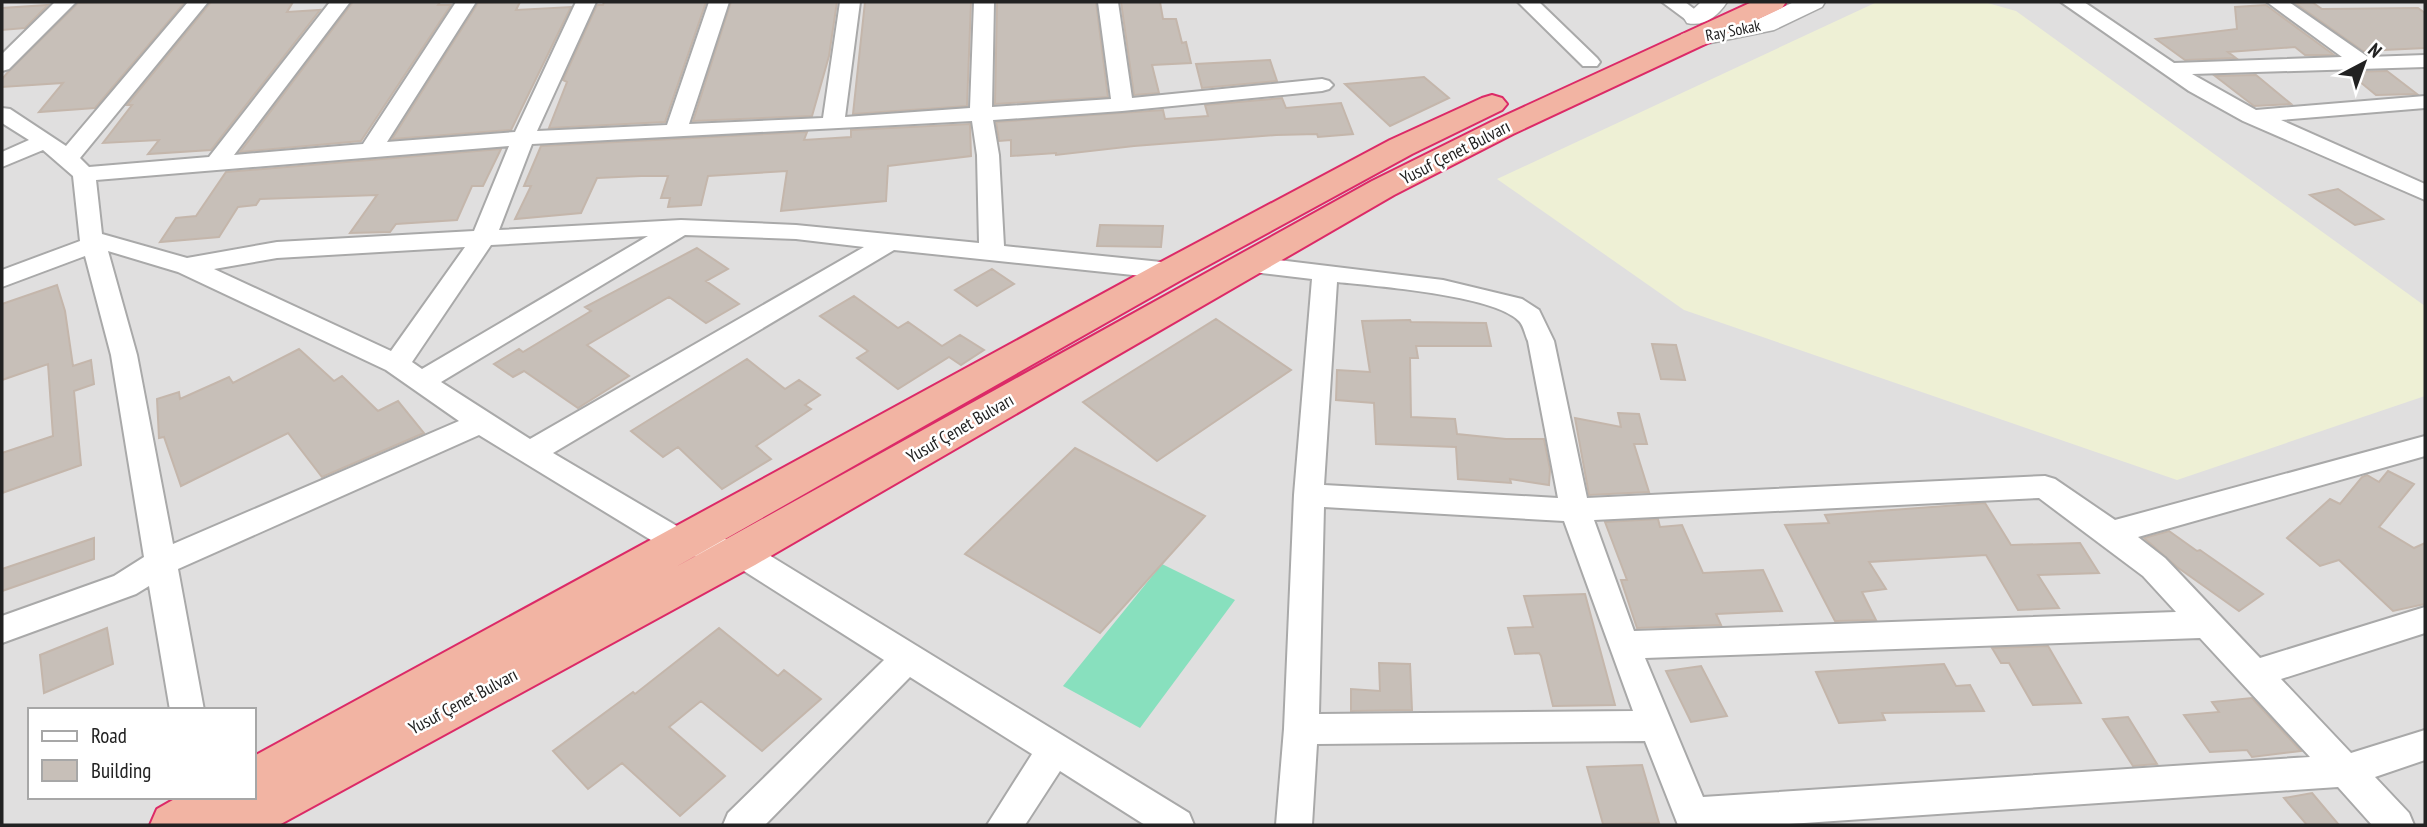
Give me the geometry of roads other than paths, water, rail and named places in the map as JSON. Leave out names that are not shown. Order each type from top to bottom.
[{"type":"highway","points":[[1694,15],[1731,2]]},
{"type":"highway","points":[[1694,15],[1773,2]]},
{"type":"highway","name":"Yusuf Çenet Bulvarı","points":[[256,780],[1171,271],[1401,147],[1694,15]]},
{"type":"highway","name":"Yusuf Çenet Bulvarı","points":[[256,788],[740,553],[1245,264],[1457,149],[1694,15]]},
{"type":"highway","name":"Yusuf Çenet Bulvarı","points":[[208,811],[233,799]]},
{"type":"street","points":[[2,65],[66,2]]},
{"type":"street","points":[[76,167],[198,2]]},
{"type":"street","points":[[216,163],[340,2]]},
{"type":"street","points":[[371,150],[466,2]]},
{"type":"street","points":[[396,364],[484,237],[523,138],[586,2]]},
{"type":"street","points":[[676,131],[719,2]]},
{"type":"street","points":[[833,124],[850,2]]},
{"type":"street","points":[[984,2],[981,112],[988,155],[992,252]]},
{"type":"street","points":[[1108,2],[1122,105]]},
{"type":"street","points":[[1528,2],[1590,62]]},
{"type":"street","name":"Ray Sokak","points":[[1694,15],[1765,25],[1813,2]]},
{"type":"street","points":[[2071,2],[2168,69],[2251,116],[2425,193]]},
{"type":"street","points":[[2277,2],[2361,61]]},
{"type":"street","points":[[2168,69],[2425,61]]},
{"type":"street","points":[[76,167],[216,163],[523,138],[833,124],[981,112],[1122,105],[1322,85]]},
{"type":"street","points":[[2251,116],[2425,102]]},
{"type":"street","points":[[2,114],[46,141],[76,167],[92,241],[124,355],[187,708]]},
{"type":"street","points":[[2,160],[46,141]]},
{"type":"street","points":[[187,266],[277,250],[681,227],[796,232],[1171,271]]},
{"type":"street","points":[[423,380],[681,227]]},
{"type":"street","points":[[2,279],[92,241],[187,266],[396,364],[423,380],[481,423],[680,543],[740,553],[1052,751],[1175,825]]},
{"type":"street","points":[[531,452],[891,241]]},
{"type":"street","points":[[1245,264],[1467,292],[1507,302],[1530,315],[1541,341],[1574,510],[1623,645],[1695,820],[2425,766]]},
{"type":"street","points":[[1294,825],[1301,729],[1309,495],[1325,274]]},
{"type":"street","points":[[2,630],[125,585],[160,563],[481,423]]},
{"type":"street","points":[[2111,533],[2425,446]]},
{"type":"street","points":[[1309,495],[1574,510],[2045,487],[2111,533],[2154,568],[2396,825]]},
{"type":"street","points":[[2254,674],[2425,620]]},
{"type":"street","points":[[1623,645],[2207,624]]},
{"type":"street","points":[[741,825],[907,658]]},
{"type":"street","points":[[1301,729],[1655,726]]},
{"type":"street","points":[[2345,771],[2425,745]]},
{"type":"street","points":[[1005,825],[1052,751]]}]
